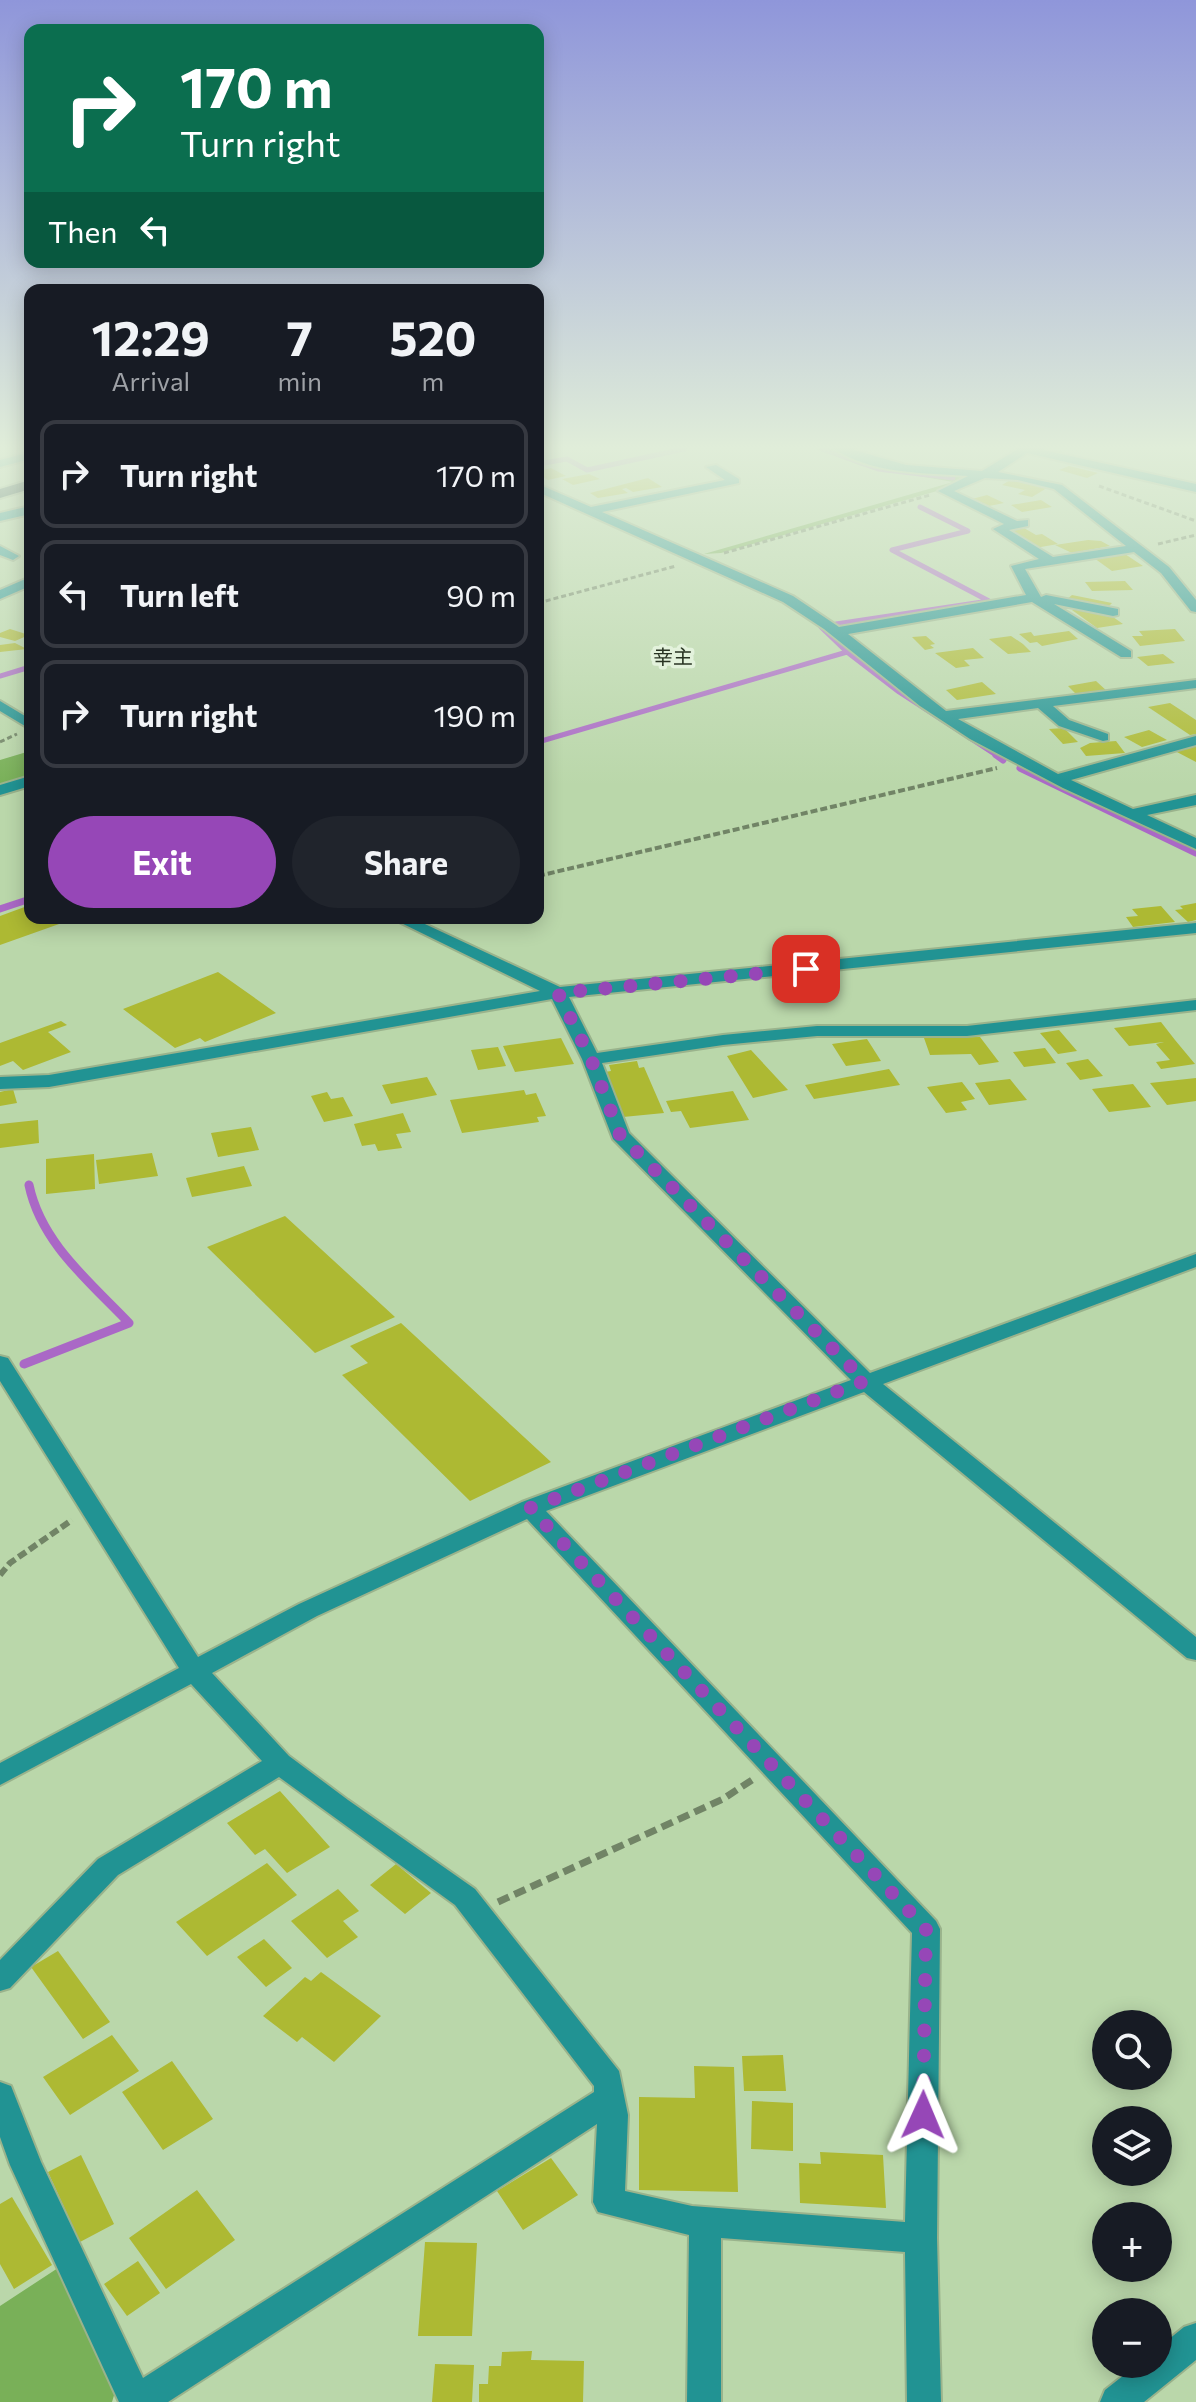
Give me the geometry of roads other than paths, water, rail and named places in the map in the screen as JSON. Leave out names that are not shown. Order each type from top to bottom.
[{"type":"street","points":[[704,561],[788,599],[835,632],[897,684],[1021,762],[1196,844]]},
{"type":"street","points":[[1043,561],[1017,566],[1034,598],[1126,654]]},
{"type":"street","points":[[1154,561],[1165,570],[1196,608]]},
{"type":"street","points":[[0,595],[24,584]]},
{"type":"street","points":[[835,632],[1034,598],[1113,612]]},
{"type":"street","points":[[944,716],[1196,684]]},
{"type":"street","points":[[1041,704],[1064,723],[1103,737]]},
{"type":"street","points":[[0,705],[24,721]]},
{"type":"street","points":[[1057,779],[1196,740]]},
{"type":"street","points":[[0,790],[24,783]]},
{"type":"street","points":[[1132,814],[1196,800]]},
{"type":"street","points":[[412,924],[558,993],[591,1059],[620,1135],[865,1381],[1196,1651]]},
{"type":"street","points":[[0,1083],[49,1081],[558,993],[1196,928]]},
{"type":"street","points":[[591,1059],[723,1040],[817,1031],[967,1031],[1196,1005]]},
{"type":"street","points":[[0,1775],[308,1610],[530,1508],[1196,1260]]},
{"type":"street","points":[[0,1363],[194,1671],[280,1763],[338,1808],[465,1897],[608,2081],[613,2115],[609,2202],[705,2222],[921,2238]]},
{"type":"street","points":[[530,1508],[926,1929],[921,2238],[924,2402]]},
{"type":"street","points":[[0,1979],[108,1867],[280,1763]]},
{"type":"street","points":[[0,2096],[26,2165],[137,2402],[611,2098]]},
{"type":"street","points":[[704,2402],[705,2222]]},
{"type":"street","points":[[1117,2402],[1195,2342]]},
{"type":"waterway","points":[[836,624],[989,601],[913,561]]},
{"type":"waterway","points":[[821,627],[847,652]]},
{"type":"waterway","points":[[544,740],[847,652]]},
{"type":"waterway","points":[[847,652],[899,692],[997,756]]},
{"type":"waterway","points":[[0,676],[24,669]]},
{"type":"waterway","points":[[997,756],[1003,760]]},
{"type":"waterway","points":[[1020,768],[1196,853]]},
{"type":"waterway","points":[[0,909],[24,901]]},
{"type":"waterway","points":[[24,1364],[129,1323],[83,1277],[56,1243],[35,1206],[29,1185]]},
{"type":"district","name":"幸主","points":[[673,656]]}]
